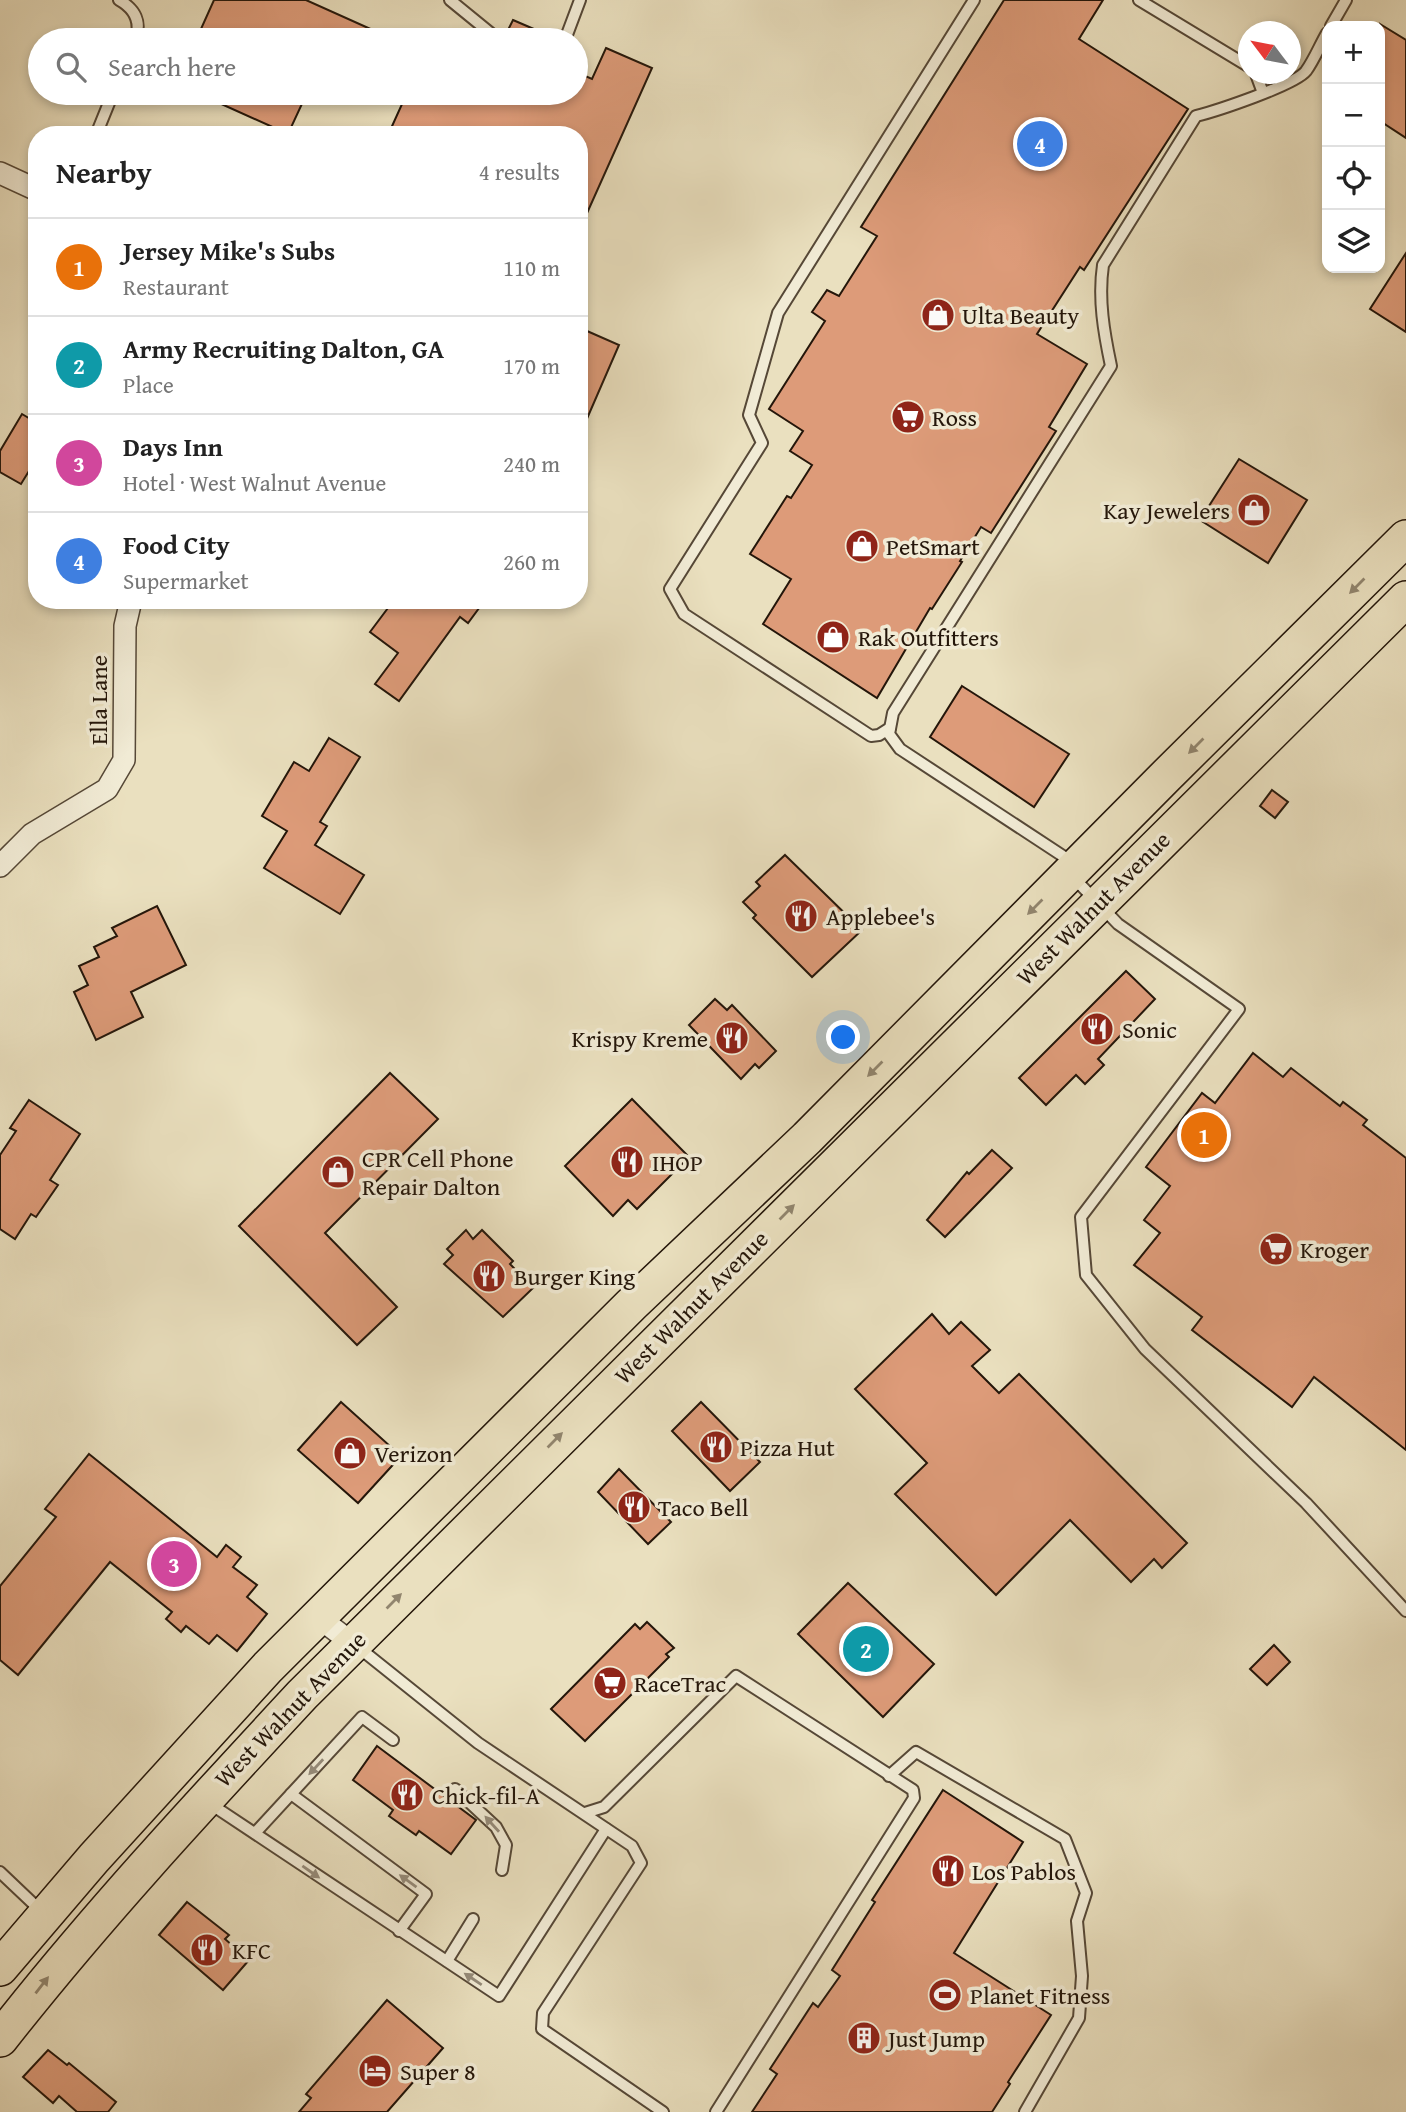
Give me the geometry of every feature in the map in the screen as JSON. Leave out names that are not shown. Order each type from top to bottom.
[{"type":"main road","name":"West Walnut Avenue","points":[[0,1968],[181,1761],[318,1617],[631,1305],[807,1138],[1406,538]]},
{"type":"main road","name":"West Walnut Avenue","points":[[0,2039],[62,1960],[204,1800],[352,1643],[1406,599]]},
{"type":"street","points":[[0,173],[28,186]]},
{"type":"street","name":"Ella Lane","points":[[0,866],[32,834],[107,789],[124,760],[125,626],[129,609]]},
{"type":"street","points":[[318,1617],[352,1643]]},
{"type":"lane","points":[[119,0],[132,7],[137,18],[136,28]]},
{"type":"lane","points":[[450,0],[484,28]]},
{"type":"lane","points":[[570,28],[580,0]]},
{"type":"lane","points":[[890,728],[879,735],[871,736],[684,614],[670,589],[762,443],[749,415],[778,313],[974,0]]},
{"type":"lane","points":[[1139,0],[1238,60]]},
{"type":"lane","points":[[1334,21],[1346,0]]},
{"type":"lane","points":[[1322,42],[1305,73],[1263,93],[1196,116],[1103,265],[1100,286],[1105,341],[1111,366],[893,713],[889,734],[900,749],[1001,813],[1067,860],[1098,903],[1118,924],[1239,1009],[1081,1217],[1086,1275],[1145,1349],[1306,1503],[1406,1611]]},
{"type":"lane","points":[[1260,84],[1263,93]]},
{"type":"lane","points":[[100,126],[108,105]]},
{"type":"lane","points":[[352,1643],[478,1743],[632,1846],[641,1863],[543,2013],[542,2029],[663,2112]]},
{"type":"lane","points":[[585,1813],[604,1807],[736,1676],[913,1790],[915,1798],[716,2112]]},
{"type":"lane","points":[[255,1833],[362,1717],[393,1740]]},
{"type":"lane","points":[[889,1776],[916,1752],[1065,1839],[1086,1892],[1077,1921],[1082,1976],[1079,2018],[1025,2112]]},
{"type":"lane","points":[[456,1789],[496,1827],[506,1845],[502,1870]]},
{"type":"lane","points":[[291,1794],[426,1894],[399,1931]]},
{"type":"lane","points":[[204,1800],[499,1996],[606,1829]]},
{"type":"lane","points":[[0,1872],[45,1915]]},
{"type":"lane","points":[[447,1961],[473,1919]]},
{"type":"building","points":[[214,0],[306,0],[368,28],[201,28]]},
{"type":"building","points":[[1004,0],[1103,0],[1079,39],[1188,109],[1084,270],[1080,267],[1037,334],[1087,364],[1049,427],[1056,431],[991,533],[981,527],[877,698],[763,624],[791,579],[750,554],[787,496],[791,498],[812,465],[790,451],[803,431],[769,409],[825,321],[812,312],[827,290],[839,296],[877,236],[861,227]]},
{"type":"building","points":[[513,20],[532,28],[509,28]]},
{"type":"building","points":[[1385,27],[1406,40],[1406,138],[1385,124]]},
{"type":"building","points":[[606,48],[652,68],[588,211],[588,126],[392,126],[402,105],[588,105],[588,77],[592,79]]},
{"type":"building","points":[[224,105],[301,105],[292,126],[270,126]]},
{"type":"building","points":[[1406,253],[1406,332],[1370,309]]},
{"type":"building","points":[[588,331],[619,345],[588,416]]},
{"type":"building","points":[[22,414],[28,418],[28,473],[21,484],[0,472],[0,451]]},
{"type":"building","name":"Kay Jewelers","points":[[1239,459],[1307,500],[1268,563],[1200,520]]},
{"type":"building","points":[[387,609],[478,609],[468,623],[460,617],[399,701],[375,684],[398,653],[370,632]]},
{"type":"building","points":[[962,686],[1069,754],[1034,807],[930,737]]},
{"type":"building","points":[[329,738],[360,757],[320,822],[327,826],[315,845],[364,875],[340,914],[264,868],[287,831],[262,816],[294,762],[309,771]]},
{"type":"building","points":[[1272,790],[1288,802],[1275,818],[1260,806]]},
{"type":"building","name":"Applebee's","points":[[785,855],[862,930],[812,977],[753,918],[756,915],[743,902],[760,886],[756,882]]},
{"type":"building","points":[[157,906],[186,965],[131,992],[143,1017],[96,1040],[74,992],[88,985],[79,966],[99,957],[94,947],[117,936],[112,928]]},
{"type":"building","name":"Sonic","points":[[1126,971],[1155,999],[1098,1059],[1104,1065],[1085,1084],[1076,1075],[1046,1105],[1019,1078]]},
{"type":"building","name":"Krispy Kreme","points":[[715,999],[727,1010],[732,1005],[776,1051],[759,1068],[755,1064],[741,1079],[689,1025]]},
{"type":"building","name":"Kroger","points":[[1253,1053],[1283,1077],[1291,1068],[1340,1106],[1343,1102],[1367,1120],[1363,1125],[1406,1158],[1406,1450],[1314,1377],[1292,1407],[1192,1330],[1202,1317],[1134,1265],[1160,1233],[1144,1220],[1170,1186],[1146,1167],[1202,1093],[1215,1103]]},
{"type":"building","name":"CPR Cell Phone Repair Dalton","points":[[390,1073],[438,1119],[325,1233],[397,1307],[357,1345],[239,1226]]},
{"type":"building","name":"IHOP","points":[[632,1099],[689,1157],[637,1209],[628,1200],[613,1216],[565,1166]]},
{"type":"building","points":[[29,1100],[80,1134],[50,1180],[58,1185],[36,1217],[31,1214],[15,1239],[0,1229],[0,1155],[16,1131],[10,1128]]},
{"type":"building","points":[[992,1150],[1012,1168],[945,1237],[927,1220],[967,1172],[969,1174]]},
{"type":"building","name":"Burger King","points":[[466,1230],[473,1239],[482,1230],[513,1261],[510,1264],[533,1288],[503,1317],[444,1264],[453,1255],[447,1249]]},
{"type":"building","points":[[932,1314],[949,1334],[961,1322],[990,1350],[972,1366],[999,1393],[1019,1374],[1187,1543],[1162,1568],[1154,1559],[1131,1582],[1070,1520],[996,1595],[895,1494],[927,1463],[855,1389]]},
{"type":"building","name":"Verizon","points":[[341,1402],[401,1456],[358,1503],[298,1450]]},
{"type":"building","name":"Pizza Hut","points":[[701,1402],[760,1462],[730,1491],[672,1431]]},
{"type":"building","points":[[89,1454],[217,1557],[226,1545],[241,1557],[233,1567],[257,1585],[247,1597],[267,1614],[237,1651],[217,1635],[209,1644],[186,1626],[181,1632],[166,1619],[172,1612],[110,1562],[18,1675],[0,1660],[0,1586],[56,1517],[45,1509]]},
{"type":"building","name":"Taco Bell","points":[[619,1469],[671,1522],[648,1544],[598,1492]]},
{"type":"building","points":[[848,1583],[934,1664],[883,1717],[798,1634]]},
{"type":"building","name":"RaceTrac","points":[[647,1622],[674,1648],[666,1654],[669,1657],[585,1741],[551,1709],[635,1624],[640,1629]]},
{"type":"building","points":[[1274,1645],[1290,1662],[1267,1685],[1250,1669]]},
{"type":"building","name":"Chick-fil-A","points":[[377,1746],[476,1820],[451,1854],[419,1831],[416,1835],[389,1816],[393,1810],[353,1780]]},
{"type":"building","points":[[943,1790],[1023,1842],[954,1953],[1051,2015],[992,2112],[752,2112],[777,2074],[770,2069],[813,2003],[818,2007],[840,1976],[832,1970],[875,1902],[872,1900]]},
{"type":"building","name":"KFC","points":[[187,1902],[229,1935],[225,1939],[249,1960],[223,1990],[159,1935]]},
{"type":"building","name":"Super 8","points":[[387,2000],[443,2048],[387,2112],[299,2112],[311,2098],[306,2094]]},
{"type":"building","points":[[48,2050],[67,2065],[69,2063],[116,2102],[108,2112],[77,2112],[59,2096],[53,2103],[23,2077]]},
{"type":"place","name":"Food City","points":[[1040,144]]},
{"type":"place","name":"Ulta Beauty","points":[[938,315]]},
{"type":"place","name":"Ross","points":[[908,417]]},
{"type":"place","name":"Kay Jewelers","points":[[1254,510]]},
{"type":"place","name":"PetSmart","points":[[862,546]]},
{"type":"place","name":"Rak Outfitters","points":[[833,637]]},
{"type":"place","name":"Applebee's","points":[[801,916]]},
{"type":"place","name":"Sonic","points":[[1097,1029]]},
{"type":"place","name":"Krispy Kreme","points":[[732,1038]]},
{"type":"place","name":"Jersey Mike's Subs","points":[[1204,1135]]},
{"type":"place","name":"IHOP","points":[[627,1162]]},
{"type":"place","name":"CPR Cell Phone Repair Dalton","points":[[338,1172]]},
{"type":"place","name":"Kroger","points":[[1276,1249]]},
{"type":"place","name":"Burger King","points":[[489,1276]]},
{"type":"place","name":"Pizza Hut","points":[[716,1447]]},
{"type":"place","name":"Verizon","points":[[350,1453]]},
{"type":"place","name":"Taco Bell","points":[[634,1507]]},
{"type":"place","name":"Days Inn","points":[[174,1564]]},
{"type":"place","name":"Army Recruiting Dalton, GA","points":[[866,1649]]},
{"type":"place","name":"RaceTrac","points":[[610,1683]]},
{"type":"place","name":"Chick-fil-A","points":[[407,1795]]},
{"type":"place","name":"Los Pablos","points":[[948,1871]]},
{"type":"place","name":"KFC","points":[[207,1950]]},
{"type":"place","name":"Planet Fitness","points":[[945,1995]]},
{"type":"place","name":"Just Jump","points":[[864,2038]]},
{"type":"place","name":"Super 8","points":[[375,2071]]}]
